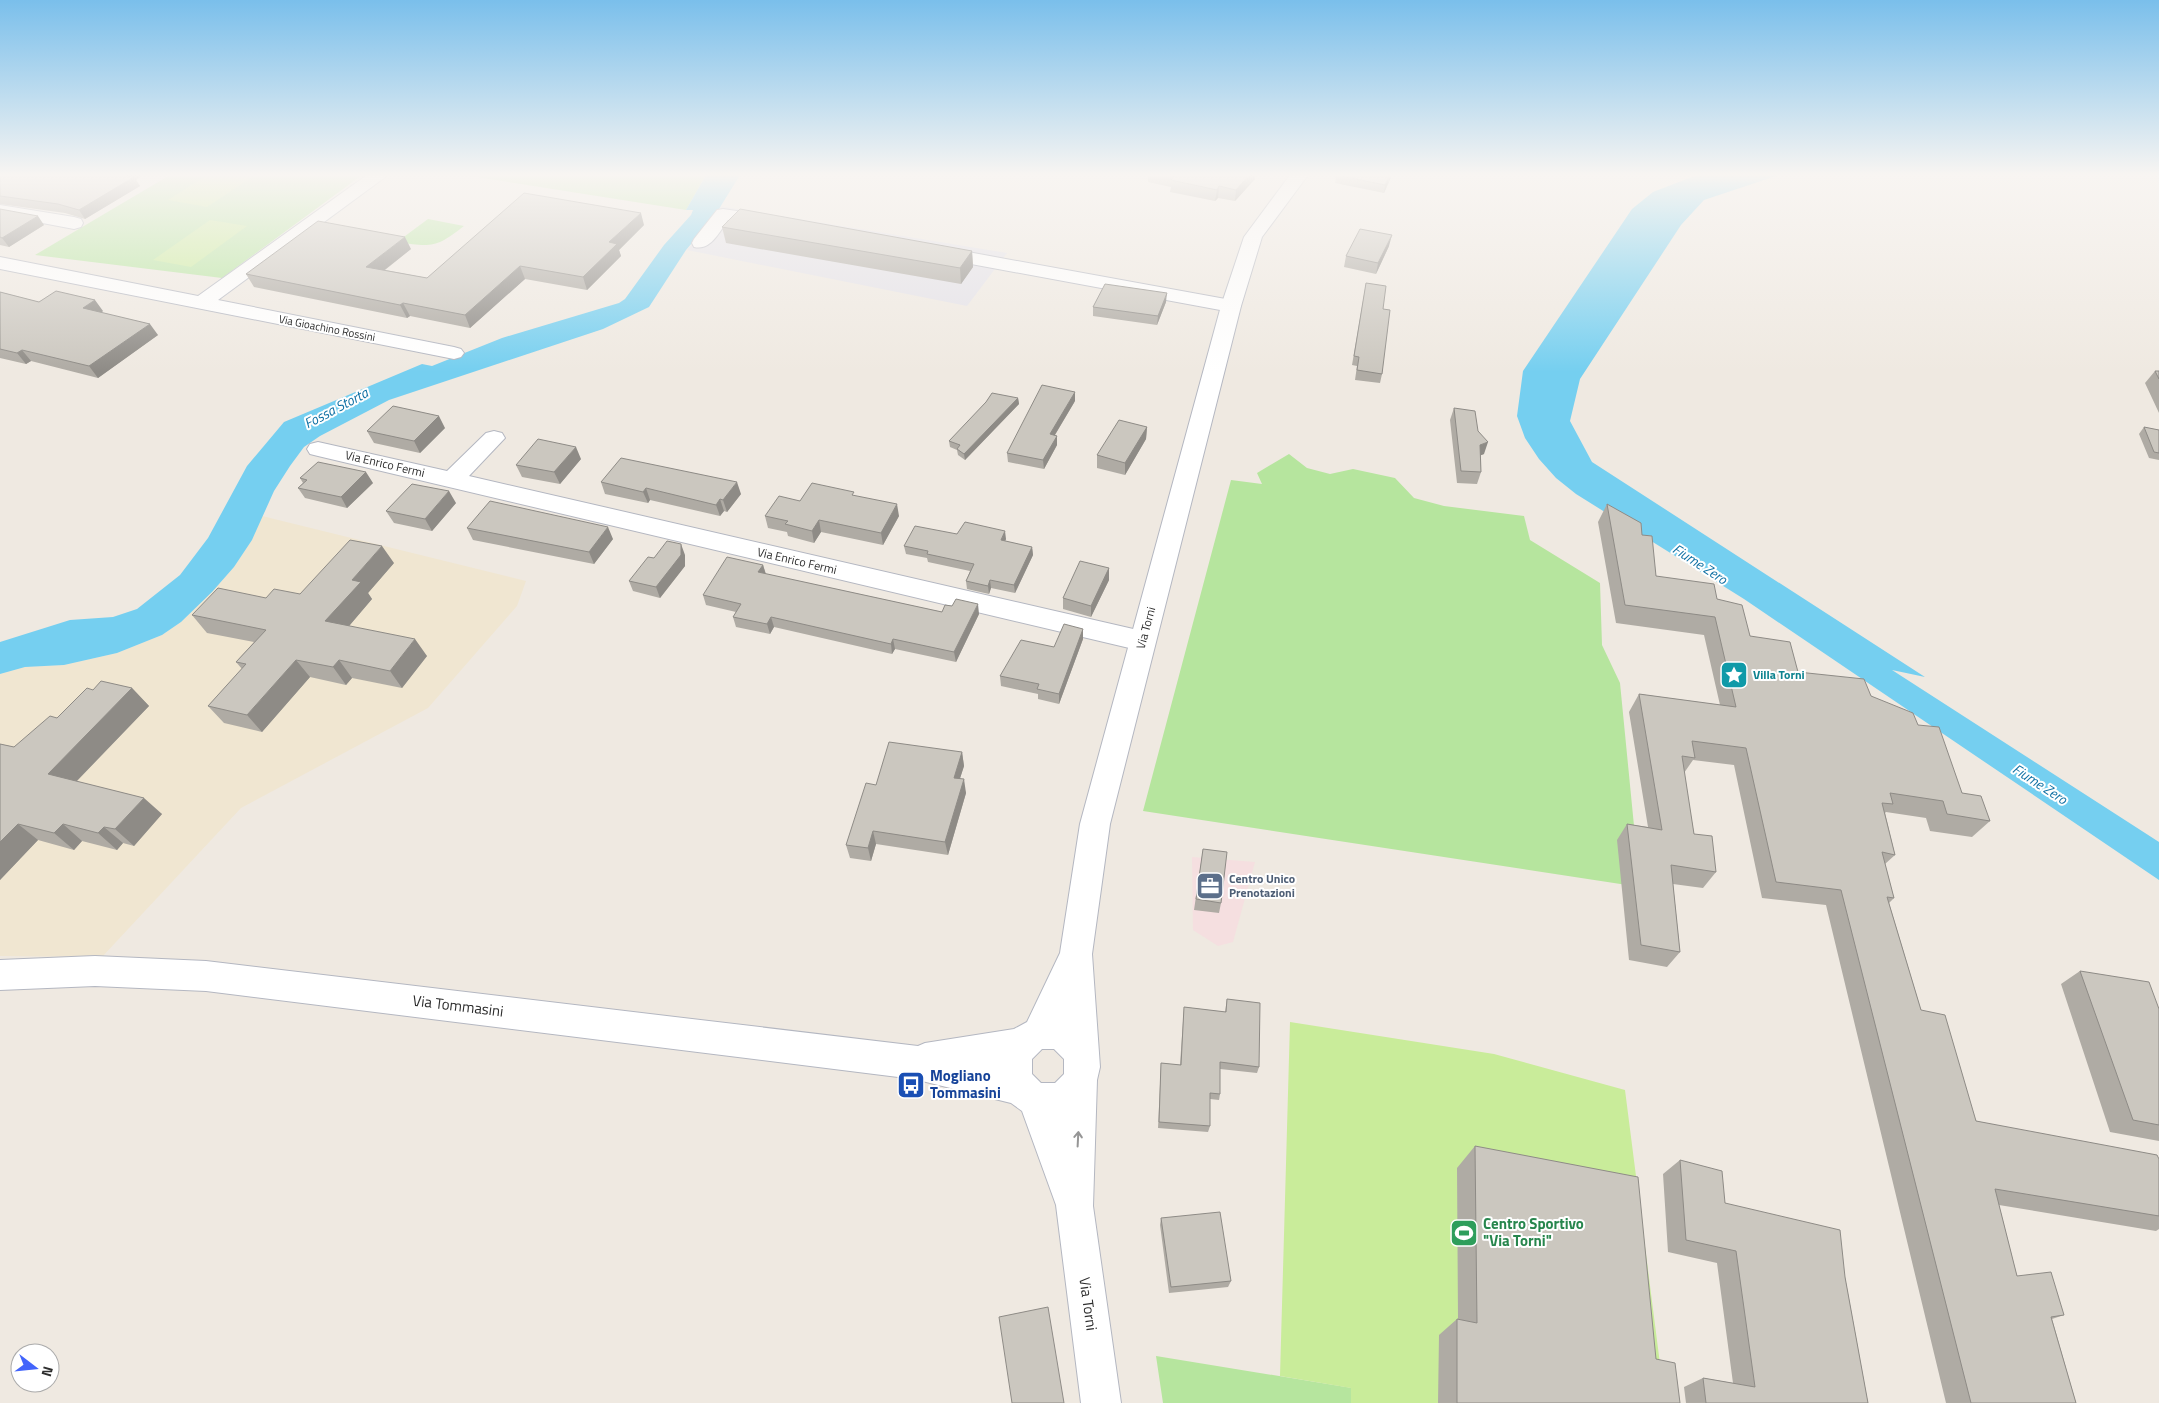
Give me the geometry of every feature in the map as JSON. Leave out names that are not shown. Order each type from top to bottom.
[{"type":"street","points":[[201,303],[288,240]]},
{"type":"street","name":"Via Torni","points":[[1101,1403],[1074,1206],[1081,1068],[1076,954],[1095,824],[1231,306],[1252,240]]},
{"type":"street","points":[[919,249],[1231,306]]},
{"type":"street","name":"Via Gioachino Rossini","points":[[1,263],[454,353]]},
{"type":"street","points":[[452,480],[494,438]]},
{"type":"street","name":"Via Enrico Fermi","points":[[318,449],[1142,641]]},
{"type":"street","name":"Via Torni","points":[[1074,1206],[1028,1094],[1013,1071],[1013,1061],[1030,1039],[1076,954]]},
{"type":"street","name":"Via Tommasini","points":[[0,974],[95,971],[206,976],[914,1062],[1028,1094]]},
{"type":"street","points":[[1028,1094],[1046,1101],[1066,1096],[1074,1089],[1081,1068],[1076,1046],[1059,1034],[1030,1039]]},
{"type":"street","name":"Via Tommasini","points":[[914,1062],[1030,1039]]},
{"type":"shaded area","points":[[695,240],[930,240],[1007,253],[967,306],[687,250]]},
{"type":"shaded area","points":[[262,516],[526,581],[517,606],[428,708],[241,808],[102,957],[0,956],[0,674],[25,667],[64,665],[117,653],[162,635],[181,622],[212,592],[234,567],[252,540]]},
{"type":"shaded area","points":[[1192,857],[1255,862],[1233,942],[1218,946],[1193,930]]},
{"type":"green space","points":[[60,240],[273,240],[222,278],[35,255]]},
{"type":"green space","points":[[181,240],[227,240],[191,267],[153,260]]},
{"type":"green space","points":[[399,240],[443,240],[426,245],[397,242]]},
{"type":"green space","points":[[1289,454],[1307,468],[1330,474],[1353,469],[1395,478],[1414,498],[1444,506],[1524,516],[1530,540],[1600,583],[1602,645],[1620,683],[1640,887],[1143,811],[1231,480],[1262,484],[1257,473]]},
{"type":"green space","name":"Centro Sportivo \"Via Torni\"","points":[[1290,1022],[1494,1054],[1625,1090],[1665,1403],[1351,1403],[1351,1388],[1280,1376]]},
{"type":"green space","points":[[1156,1356],[1352,1388],[1351,1403],[1163,1403]]},
{"type":"water","name":"Fossa Storta","points":[[668,240],[694,240],[649,307],[603,329],[389,400],[320,436],[304,447],[274,491],[252,540],[234,567],[212,592],[181,622],[162,635],[117,653],[64,665],[25,667],[0,674],[0,642],[70,620],[113,617],[137,609],[180,575],[208,538],[247,466],[284,422],[422,364],[432,366],[502,338],[619,303],[625,299]]},
{"type":"water","name":"Fiume Zero","points":[[1611,240],[1671,240],[1580,379],[1570,421],[1592,462],[1925,677],[1892,670],[2159,842],[2159,880],[1744,599],[1576,494],[1556,478],[1539,459],[1525,438],[1517,416],[1523,371]]},
{"type":"building","points":[[292,240],[400,240],[366,267],[427,278],[470,240],[611,240],[609,242],[617,244],[583,277],[520,266],[465,315],[403,303],[400,305],[246,274]]},
{"type":"building","points":[[800,240],[914,240],[972,251],[960,268]]},
{"type":"building","points":[[1354,240],[1389,240],[1378,263],[1346,256]]},
{"type":"building","points":[[1366,283],[1386,286],[1383,309],[1390,310],[1382,374],[1357,370],[1359,357],[1354,356]]},
{"type":"building","points":[[1105,284],[1167,293],[1158,316],[1093,307]]},
{"type":"building","points":[[56,291],[95,300],[83,308],[150,324],[89,366],[22,350],[17,353],[0,349],[0,292],[39,302]]},
{"type":"building","points":[[2155,371],[2159,371],[2159,379]]},
{"type":"building","points":[[1042,385],[1075,392],[1050,434],[1057,436],[1043,460],[1007,453]]},
{"type":"building","points":[[992,393],[1018,398],[964,454],[957,449],[960,445],[949,441],[986,402]]},
{"type":"building","points":[[393,406],[439,416],[414,441],[367,431]]},
{"type":"building","points":[[1454,408],[1475,411],[1478,431],[1488,442],[1480,445],[1481,472],[1461,471]]},
{"type":"building","points":[[1119,420],[1147,427],[1125,463],[1097,455]]},
{"type":"building","points":[[2144,427],[2159,430],[2159,453],[2154,452]]},
{"type":"building","points":[[538,439],[576,447],[554,472],[516,465]]},
{"type":"building","points":[[621,458],[737,482],[723,500],[720,499],[716,505],[646,488],[643,492],[601,482]]},
{"type":"building","points":[[318,462],[366,472],[341,497],[298,488],[307,480],[300,478]]},
{"type":"building","points":[[812,483],[854,492],[852,495],[897,504],[881,533],[819,520],[812,531],[785,524],[788,521],[765,516],[779,496],[800,501]]},
{"type":"building","points":[[412,484],[449,491],[425,519],[386,511]]},
{"type":"building","points":[[490,501],[608,527],[589,552],[467,528]]},
{"type":"building","points":[[1607,504],[1641,523],[1642,535],[1652,536],[1656,576],[1714,584],[1717,599],[1742,605],[1750,636],[1790,642],[1798,672],[1864,679],[1871,696],[1913,713],[1918,725],[1939,727],[1962,793],[1981,796],[1990,821],[1947,814],[1943,801],[1890,793],[1893,804],[1882,803],[1895,855],[1882,852],[1894,898],[1887,897],[1921,1010],[1945,1015],[1976,1121],[2157,1155],[2159,1159],[2159,1216],[1995,1189],[2017,1276],[2051,1272],[2064,1315],[2051,1317],[2076,1403],[1971,1403],[1841,890],[1776,882],[1746,748],[1692,741],[1695,758],[1682,756],[1694,834],[1712,836],[1716,872],[1671,865],[1680,952],[1641,945],[1627,824],[1662,830],[1639,694],[1736,707],[1715,617],[1625,605]]},
{"type":"building","points":[[965,522],[1005,531],[1001,540],[1032,547],[1014,585],[990,580],[988,586],[966,581],[974,564],[927,554],[928,551],[904,546],[915,526],[957,534]]},
{"type":"building","points":[[350,540],[382,546],[352,580],[361,582],[325,621],[415,639],[390,671],[339,660],[333,667],[296,660],[247,715],[208,706],[246,664],[236,662],[266,630],[192,615],[218,588],[266,598],[274,589],[300,594]]},
{"type":"building","points":[[667,541],[681,544],[681,555],[656,587],[629,581],[648,557],[654,558]]},
{"type":"building","points":[[727,557],[763,565],[758,572],[942,612],[945,605],[952,606],[956,599],[978,604],[954,652],[893,639],[891,644],[771,617],[767,624],[733,617],[741,604],[703,595]]},
{"type":"building","points":[[1080,561],[1109,568],[1091,606],[1063,598]]},
{"type":"building","points":[[1064,624],[1083,629],[1059,694],[1037,689],[1039,684],[1000,676],[1021,640],[1054,647]]},
{"type":"building","points":[[101,681],[132,688],[48,774],[144,798],[115,829],[104,827],[98,833],[63,824],[54,833],[18,824],[0,842],[0,744],[14,747],[50,716],[57,718],[87,688],[93,690]]},
{"type":"building","points":[[889,742],[962,752],[954,778],[964,779],[945,842],[873,831],[868,848],[846,845],[866,783],[876,785]]},
{"type":"building","name":"Centro Unico Prenotazioni","points":[[1203,849],[1227,852],[1221,903],[1196,899]]},
{"type":"building","points":[[2080,971],[2149,982],[2159,1009],[2159,1125],[2133,1120]]},
{"type":"building","points":[[1227,999],[1260,1003],[1259,1067],[1220,1062],[1220,1094],[1210,1093],[1210,1126],[1159,1122],[1161,1063],[1181,1065],[1184,1007],[1226,1012]]},
{"type":"building","points":[[1475,1146],[1638,1177],[1656,1359],[1675,1363],[1680,1403],[1457,1403],[1457,1319],[1477,1323]]},
{"type":"building","points":[[1680,1160],[1722,1171],[1725,1203],[1840,1230],[1845,1277],[1868,1403],[1706,1403],[1703,1378],[1755,1387],[1736,1251],[1686,1240]]},
{"type":"building","points":[[1220,1212],[1231,1281],[1171,1287],[1161,1218]]},
{"type":"building","points":[[1048,1307],[1064,1403],[1012,1403],[999,1317]]},
{"type":"place","name":"Villa Torni","points":[[1734,675]]},
{"type":"place","name":"Centro Unico Prenotazioni","points":[[1210,886]]},
{"type":"place","name":"Mogliano Tommasini","points":[[911,1085]]},
{"type":"place","name":"Centro Sportivo \"Via Torni\"","points":[[1464,1233]]}]
